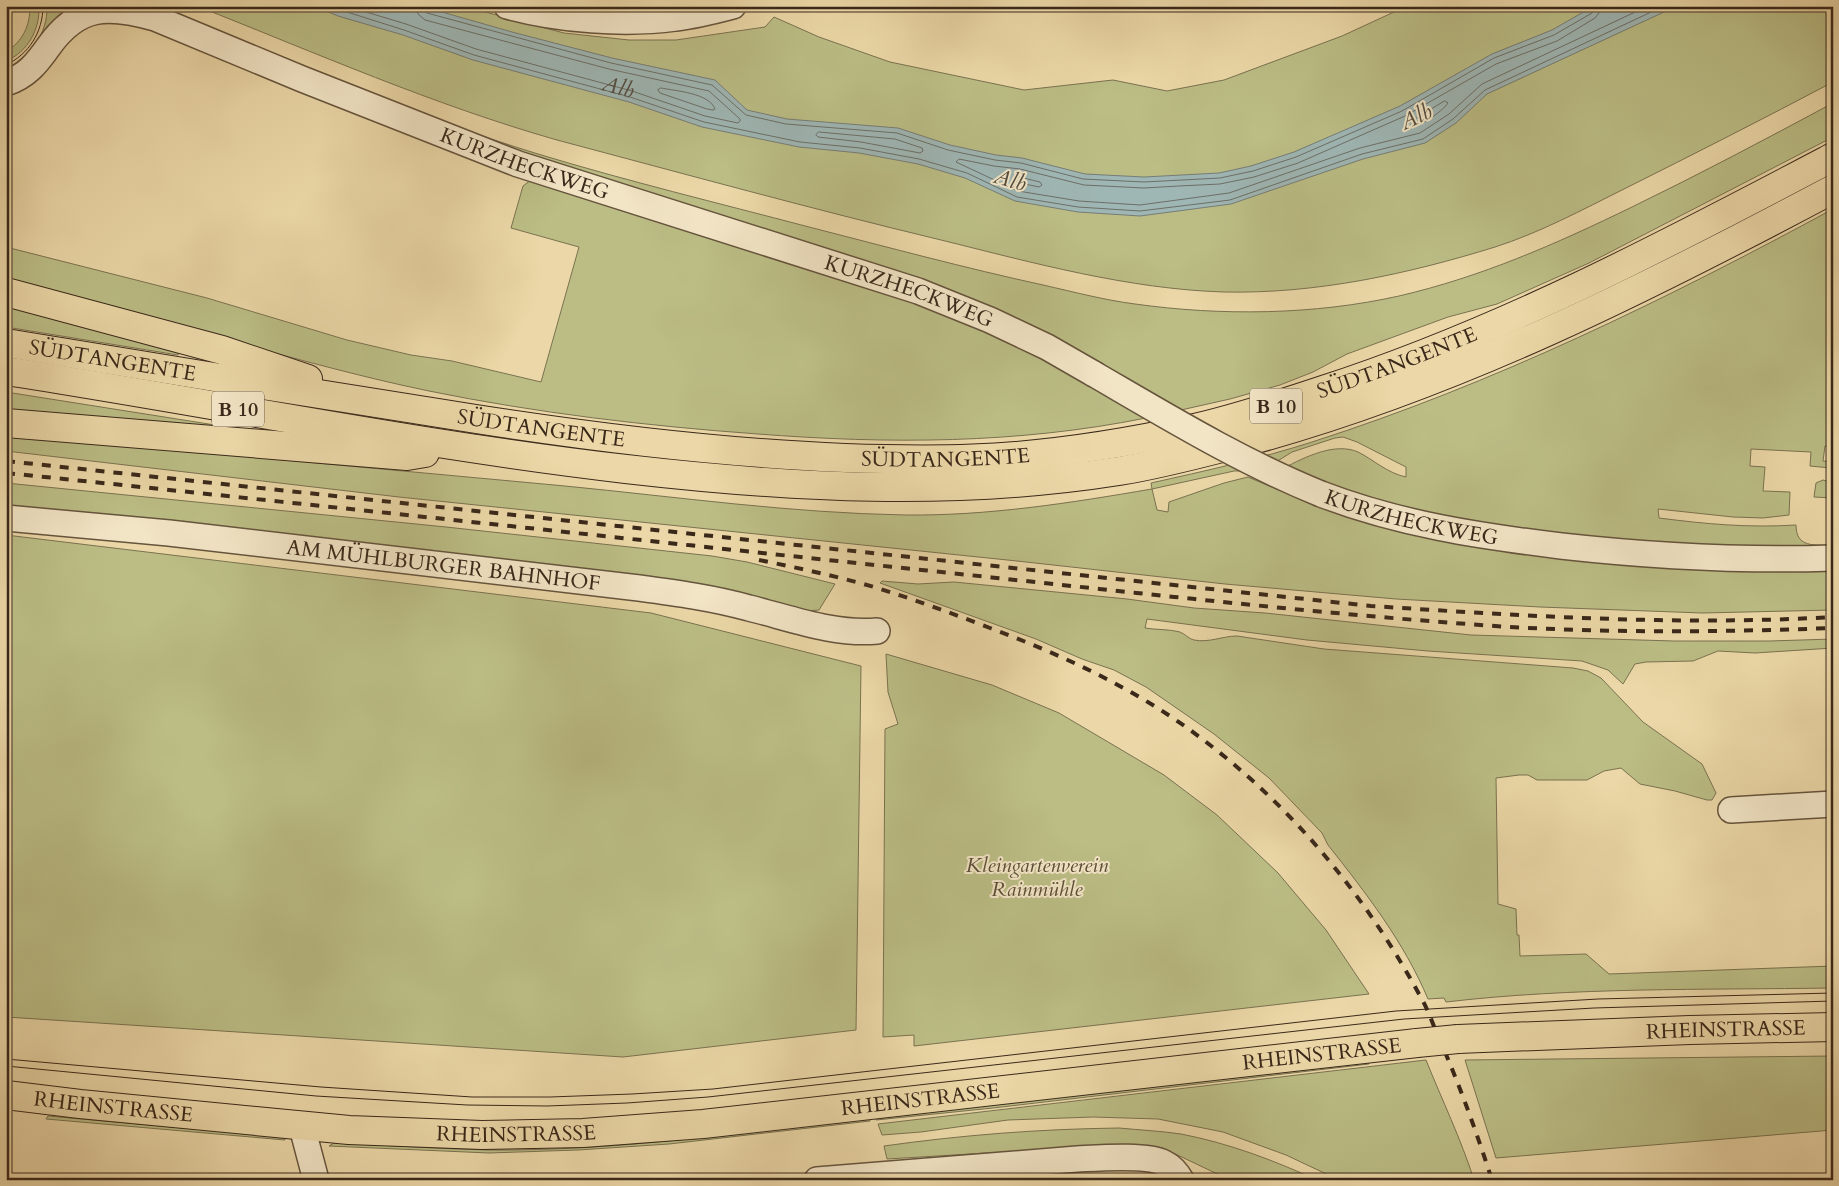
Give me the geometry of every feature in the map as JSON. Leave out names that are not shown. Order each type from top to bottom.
[{"type":"main road","name":"SÜDTANGENTE","points":[[6,343],[390,406],[560,432],[670,445],[780,455],[916,461],[1014,457],[1106,445],[1196,428],[1276,406],[1353,380],[1453,343],[1551,300],[1638,259],[1833,157]]},
{"type":"main road","name":"SÜDTANGENTE","points":[[6,371],[469,448],[685,475],[853,488],[913,488],[1037,482],[1123,470],[1209,452],[1296,428],[1381,400],[1479,362],[1574,320],[1661,279],[1833,189]]},
{"type":"main road","points":[[6,292],[222,350],[390,406]]},
{"type":"main road","points":[[6,423],[406,456],[469,448]]},
{"type":"main road","name":"RHEINSTRASSE","points":[[6,1095],[302,1127],[482,1135],[583,1133],[703,1124],[1417,1043],[1680,1030],[1833,1027]]},
{"type":"street","points":[[507,6],[556,16],[617,20],[675,18],[733,6]]},
{"type":"street","name":"KURZHECKWEG","points":[[6,83],[24,74],[39,61],[64,28],[77,18],[103,10],[114,9],[155,18],[302,79],[518,164],[918,291],[990,320],[1094,374],[1276,475],[1369,511],[1446,530],[1622,553],[1718,558],[1833,558]]},
{"type":"street","name":"AM MÜHLBURGER BAHNHOF","points":[[6,518],[178,534],[656,590],[690,595],[749,608],[795,622],[862,632],[877,631]]},
{"type":"street","points":[[1731,810],[1833,804]]},
{"type":"street","points":[[302,1127],[316,1180]]},
{"type":"street","points":[[817,1180],[1077,1158],[1120,1157],[1163,1162],[1181,1180]]},
{"type":"green space","points":[[30,6],[39,6],[35,31],[21,52],[6,61],[6,52],[17,43],[27,26]]},
{"type":"green space","points":[[47,6],[73,6],[76,10],[31,57],[6,74],[6,69],[23,58],[41,35],[47,16]]},
{"type":"green space","points":[[197,6],[463,6],[564,33],[629,40],[676,40],[765,27],[774,17],[819,37],[890,62],[1024,90],[1113,80],[1167,91],[1224,80],[1342,36],[1407,6],[1833,6],[1833,82],[1576,213],[1495,247],[1395,274],[1327,286],[1293,290],[1224,292],[1152,286],[1081,274],[845,216],[557,140],[420,95]]},
{"type":"green space","points":[[354,89],[491,139],[571,164],[926,257],[1089,296],[1168,308],[1234,312],[1301,310],[1367,302],[1429,288],[1489,269],[1575,234],[1632,207],[1833,103],[1833,137],[1589,263],[1497,304],[1448,317],[1347,354],[1313,372],[1280,385],[1172,412],[1068,350],[615,188]]},
{"type":"green space","points":[[531,180],[985,325],[1146,418],[1098,427],[1049,433],[1001,437],[904,440],[758,434],[592,418],[470,399],[382,381],[6,281],[6,247],[207,298],[347,340],[411,355],[452,361],[541,382],[579,247],[511,228],[523,186]]},
{"type":"green space","points":[[1833,209],[1833,447],[1825,446],[1823,461],[1833,462],[1833,466],[1831,468],[1810,466],[1811,452],[1751,449],[1750,466],[1765,467],[1763,491],[1790,492],[1789,515],[1763,518],[1733,517],[1658,509],[1659,518],[1710,524],[1744,526],[1796,525],[1799,538],[1807,544],[1833,545],[1833,551],[1712,549],[1432,520],[1284,468],[1320,452],[1349,449],[1358,452],[1393,473],[1406,477],[1406,467],[1357,442],[1343,437],[1292,452],[1265,469],[1258,471],[1234,471],[1152,489],[1151,483],[1232,464],[1312,442],[1446,394],[1512,367],[1706,276]]},
{"type":"green space","points":[[6,304],[179,350],[178,355],[6,327]]},
{"type":"green space","points":[[6,354],[430,423],[446,428],[442,430],[6,360]]},
{"type":"green space","points":[[6,392],[234,428],[6,416]]},
{"type":"green space","points":[[6,435],[565,486],[777,508],[862,514],[936,515],[998,511],[1060,504],[1152,489],[1157,510],[1168,512],[1169,502],[1224,483],[1248,477],[1368,522],[1833,570],[1833,610],[1702,613],[1540,607],[1396,599],[1225,584],[399,497],[6,451]]},
{"type":"green space","points":[[1823,480],[1833,483],[1833,498],[1814,497],[1816,483]]},
{"type":"green space","points":[[6,483],[712,556],[747,562],[835,584],[819,610],[793,612],[149,521],[6,505]]},
{"type":"green space","points":[[6,535],[651,613],[861,666],[856,1030],[623,1057],[6,1017]]},
{"type":"green space","points":[[882,581],[918,584],[954,582],[1471,635],[1674,641],[1833,639],[1833,648],[1755,653],[1718,651],[1693,661],[1635,664],[1623,684],[1608,670],[1582,661],[1428,651],[1307,640],[1147,619],[1145,628],[1172,630],[1200,641],[1237,636],[1324,649],[1573,668],[1588,671],[1601,678],[1643,722],[1702,764],[1716,793],[1712,800],[1707,800],[1640,784],[1621,768],[1604,771],[1587,780],[1537,780],[1528,775],[1496,778],[1498,904],[1516,909],[1520,956],[1586,954],[1609,974],[1833,966],[1833,988],[1591,992],[1494,997],[1446,1002],[1444,998],[1428,999],[1396,938],[1328,845],[1322,833],[1269,778],[1214,734],[1146,687],[1114,670],[1082,659],[1036,639],[880,583]]},
{"type":"green space","name":"Kleingartenverein Rainmühle","points":[[886,654],[992,685],[1059,713],[1164,775],[1217,815],[1278,873],[1326,930],[1369,994],[914,1046],[914,1035],[883,1037],[885,729],[898,724],[888,692]]},
{"type":"green space","points":[[1833,1056],[1833,1130],[1496,1158],[1465,1060]]},
{"type":"green space","points":[[1369,1060],[1369,1064],[876,1120],[876,1115]]},
{"type":"green space","points":[[1426,1060],[1474,1180],[1339,1180],[1286,1155],[1223,1132],[1158,1119],[1093,1117],[1008,1120],[921,1132],[882,1135],[878,1124]]},
{"type":"green space","points":[[48,1116],[284,1137],[285,1140],[46,1119]]},
{"type":"green space","points":[[869,1117],[870,1121],[669,1144],[578,1150],[489,1153],[329,1146],[334,1143],[489,1150],[584,1148],[679,1140]]},
{"type":"green space","points":[[1119,1128],[1181,1134],[1216,1142],[1267,1159],[1317,1180],[1230,1180],[1167,1150],[1120,1145],[887,1159],[884,1146],[1001,1133]]},
{"type":"water","name":"Alb","points":[[314,6],[421,6],[612,58],[715,80],[747,110],[787,119],[898,128],[950,145],[996,155],[1022,158],[1085,174],[1144,177],[1219,173],[1251,166],[1294,152],[1400,106],[1492,54],[1552,30],[1594,6],[1677,6],[1487,94],[1456,123],[1425,143],[1363,159],[1231,204],[1140,216],[1078,212],[1015,201],[965,178],[918,164],[859,153],[799,147],[702,127],[629,102],[473,60],[403,35],[338,16]]},
{"type":"tram line","points":[[6,65],[21,55],[33,41],[40,25],[43,6]]},
{"type":"tram line","points":[[6,1059],[321,1087],[472,1097],[550,1097],[713,1089],[1396,1011],[1598,999],[1833,993]]},
{"type":"tram line","points":[[6,1066],[316,1096],[467,1105],[547,1106],[708,1097],[1404,1019],[1594,1008],[1833,1001]]},
{"type":"railway","points":[[6,461],[1371,606],[1602,619],[1775,620],[1833,617]]},
{"type":"railway","points":[[6,473],[1172,597],[1374,616],[1510,627],[1591,630],[1712,631],[1833,628]]},
{"type":"railway","points":[[759,560],[860,583],[889,592],[975,622],[1061,657],[1107,679],[1173,718],[1247,776],[1313,841],[1370,914],[1395,953],[1422,999],[1429,1015],[1460,1089],[1492,1180]]}]
